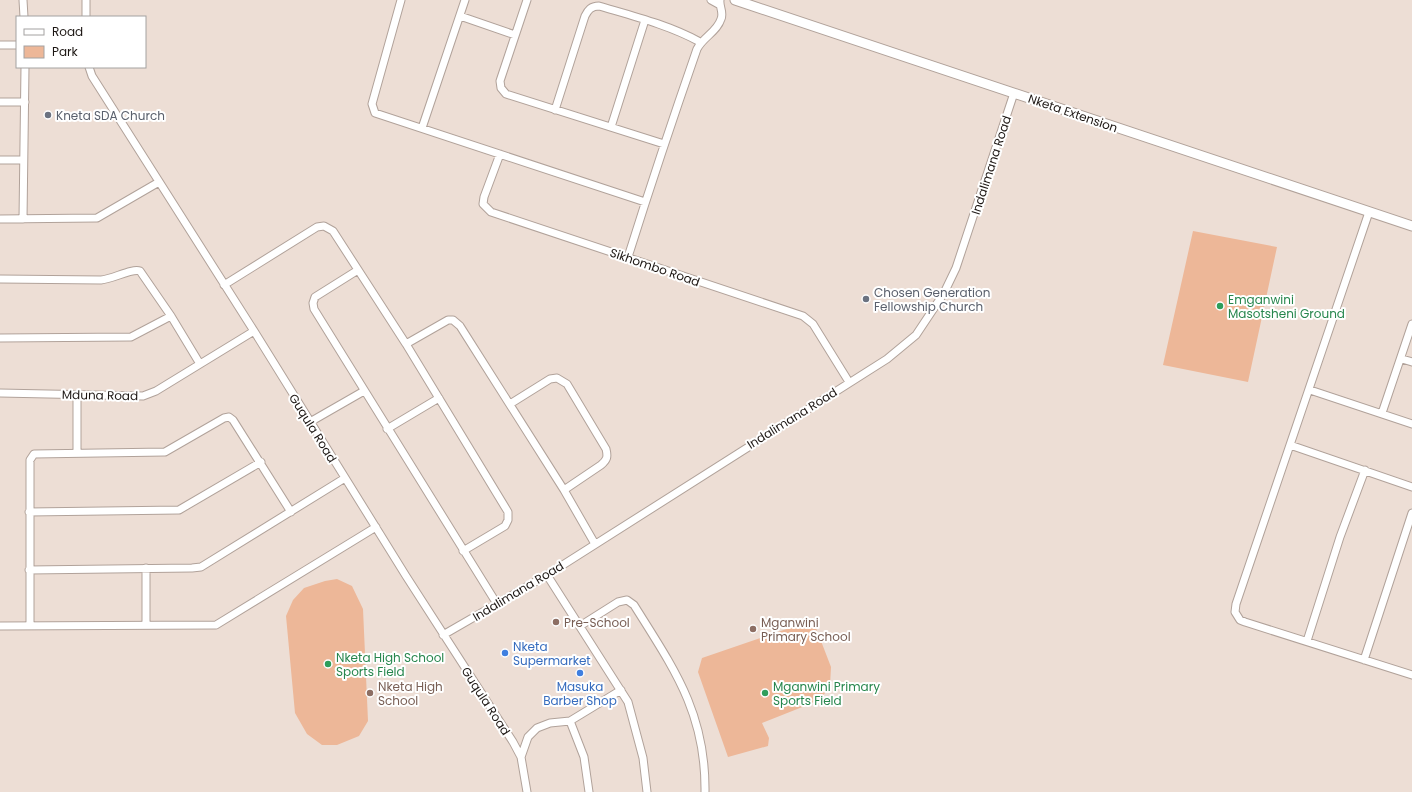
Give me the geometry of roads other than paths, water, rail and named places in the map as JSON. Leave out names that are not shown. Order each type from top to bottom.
[{"type":"street","points":[[24,0],[24,16]]},
{"type":"street","points":[[86,0],[86,16]]},
{"type":"street","points":[[401,0],[372,107],[377,114],[645,202]]},
{"type":"street","points":[[422,128],[465,0]]},
{"type":"street","points":[[527,0],[500,81],[501,88],[506,94],[664,144]]},
{"type":"street","points":[[628,257],[645,202],[660,163],[664,144],[700,42],[719,24],[722,15],[720,3],[711,0]]},
{"type":"street","name":"Nketa Extension","points":[[735,0],[1412,226]]},
{"type":"street","points":[[555,110],[589,9],[599,6],[676,30],[700,42]]},
{"type":"street","points":[[460,16],[515,35]]},
{"type":"street","points":[[611,128],[645,20]]},
{"type":"street","points":[[0,45],[16,45]]},
{"type":"street","points":[[23,219],[25,68]]},
{"type":"street","name":"Guqula Road","points":[[89,68],[92,76],[521,757],[527,792]]},
{"type":"street","name":"Indalimana Road","points":[[443,635],[547,575],[887,359],[916,335],[946,288],[964,249],[1014,93]]},
{"type":"street","points":[[0,102],[25,102]]},
{"type":"street","name":"Sikhombo Road","points":[[500,154],[484,197],[483,204],[487,209],[496,214],[795,313],[809,320],[826,342],[849,382]]},
{"type":"street","points":[[0,160],[23,160]]},
{"type":"street","points":[[0,219],[97,218],[159,182]]},
{"type":"street","points":[[1369,212],[1310,390],[1236,604],[1235,612],[1240,620],[1245,622],[1412,675]]},
{"type":"street","points":[[224,285],[320,226],[324,226],[333,231],[406,344],[508,512],[508,520],[505,526],[464,551]]},
{"type":"street","points":[[0,279],[102,280],[115,278],[137,270],[143,273],[172,316],[200,364]]},
{"type":"street","points":[[358,270],[317,296],[314,299],[313,306],[364,391],[497,604]]},
{"type":"street","points":[[0,338],[132,337],[172,316]]},
{"type":"street","points":[[406,344],[442,323],[453,320],[460,326],[564,490],[595,544]]},
{"type":"street","points":[[1382,413],[1402,359],[1412,324]]},
{"type":"street","name":"Mduna Road","points":[[0,393],[143,396],[156,391],[254,331]]},
{"type":"street","points":[[1402,359],[1412,362]]},
{"type":"street","points":[[510,404],[550,379],[557,378],[567,384],[607,454],[605,462],[564,490]]},
{"type":"street","points":[[1310,390],[1412,424]]},
{"type":"street","points":[[310,422],[364,391]]},
{"type":"street","points":[[76,453],[77,395]]},
{"type":"street","points":[[388,429],[439,398]]},
{"type":"street","points":[[30,625],[29,512],[30,460],[32,456],[37,454],[164,452],[224,418],[229,417],[233,420],[261,462],[291,512]]},
{"type":"street","points":[[1290,445],[1412,487]]},
{"type":"street","points":[[29,512],[179,510],[261,462]]},
{"type":"street","points":[[1307,641],[1340,537],[1364,470]]},
{"type":"street","points":[[29,570],[201,567],[345,478]]},
{"type":"street","points":[[1364,660],[1412,513]]},
{"type":"street","points":[[0,626],[209,626],[223,622],[376,528]]},
{"type":"street","points":[[146,568],[146,625]]},
{"type":"street","points":[[547,575],[621,690],[632,716],[643,758],[647,792]]},
{"type":"street","points":[[580,626],[618,602],[628,600],[634,606],[676,673],[686,694],[705,759],[705,792]]},
{"type":"street","points":[[521,757],[528,737],[537,728],[550,723],[570,721],[621,690]]},
{"type":"street","points":[[570,721],[584,757],[589,792]]},
{"type":"place","name":"Kneta SDA Church","points":[[48,115]]},
{"type":"place","name":"Chosen Generation Fellowship Church","points":[[866,299]]},
{"type":"place","name":"Emganwini Masotsheni Ground","points":[[1220,306]]},
{"type":"place","name":"Pre-School","points":[[556,622]]},
{"type":"place","name":"Mganwini Primary School","points":[[753,629]]},
{"type":"place","name":"Nketa Supermarket","points":[[505,653]]},
{"type":"place","name":"Nketa High School Sports Field","points":[[328,664]]},
{"type":"place","name":"Masuka Barber Shop","points":[[580,673]]},
{"type":"place","name":"Nketa High School","points":[[370,693]]},
{"type":"place","name":"Mganwini Primary Sports Field","points":[[765,693]]}]
